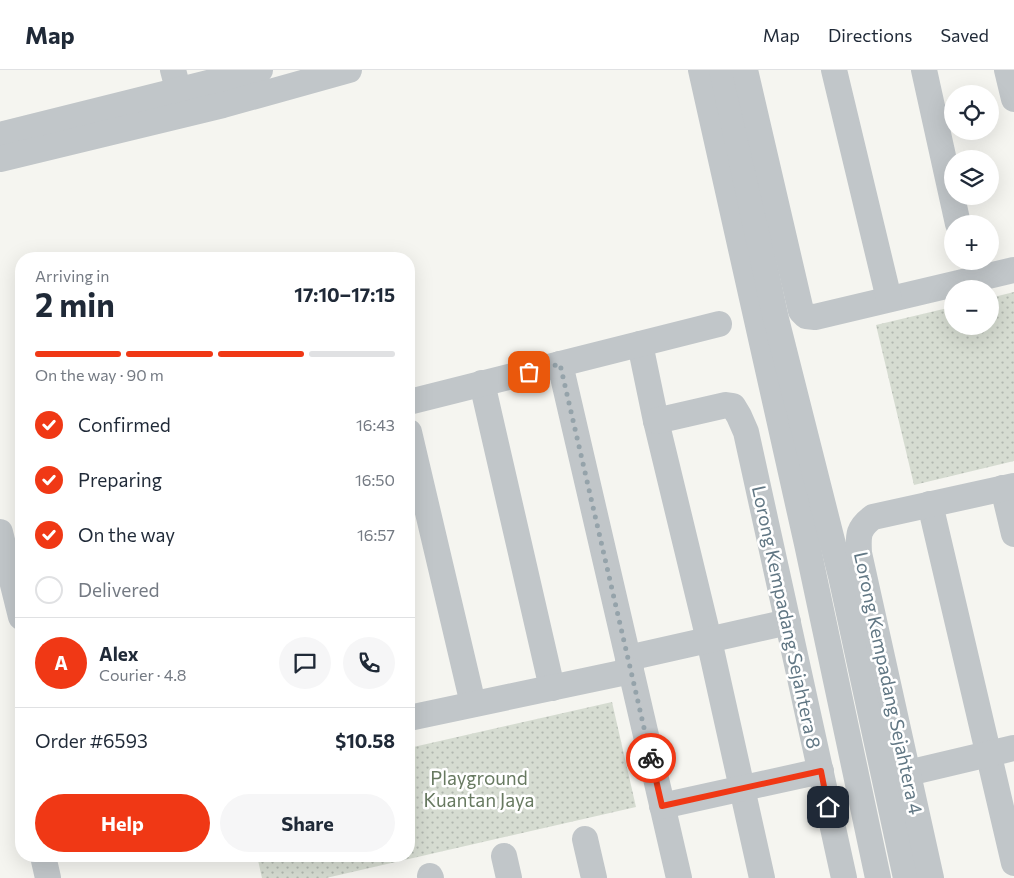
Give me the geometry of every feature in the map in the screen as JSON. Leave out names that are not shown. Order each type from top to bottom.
[{"type":"street","points":[[217,86],[260,70]]},
{"type":"street","points":[[0,135],[178,92],[349,70]]},
{"type":"street","points":[[701,70],[807,544],[878,878]]},
{"type":"street","points":[[722,70],[776,319],[840,576],[906,878]]},
{"type":"street","points":[[746,70],[801,311],[806,316],[815,317],[889,299],[968,271],[1014,270]]},
{"type":"street","points":[[834,70],[889,299]]},
{"type":"street","points":[[924,70],[956,215]]},
{"type":"street","points":[[1007,70],[1014,99]]},
{"type":"street","points":[[0,159],[178,92]]},
{"type":"street","points":[[415,400],[719,324]]},
{"type":"street","points":[[640,344],[656,421],[709,640],[762,878]]},
{"type":"street","points":[[560,364],[679,878]]},
{"type":"street","points":[[482,383],[552,688]]},
{"type":"street","name":"Lorong Kempadang Sejahtera 8","points":[[656,421],[726,405],[733,406],[740,416],[746,432],[844,878]]},
{"type":"street","points":[[415,458],[473,704]]},
{"type":"street","points":[[1009,487],[1014,534]]},
{"type":"street","name":"Lorong Kempadang Sejahtera 4","points":[[931,878],[859,553],[858,537],[864,524],[873,517],[1009,487]]},
{"type":"street","points":[[930,504],[1014,863]]},
{"type":"street","points":[[0,532],[15,593]]},
{"type":"street","points":[[415,717],[552,688],[709,640],[788,622]]},
{"type":"street","points":[[908,773],[1014,748]]},
{"type":"street","points":[[662,806],[821,771]]},
{"type":"street","points":[[585,839],[594,878]]},
{"type":"street","points":[[44,862],[48,878]]},
{"type":"green space","points":[[1014,292],[1014,461],[914,485],[876,325],[944,309],[944,335],[999,335],[999,296]]},
{"type":"green space","name":"Playground Kuantan Jaya","points":[[612,702],[636,807],[415,858],[415,747]]},
{"type":"green space","name":"Playground Kuantan Jaya","points":[[258,862],[396,862],[326,878],[262,878]]},
{"type":"way so far","points":[[529,372],[560,364],[651,758]]},
{"type":"route","points":[[651,758],[662,806],[821,771],[828,807]]}]
